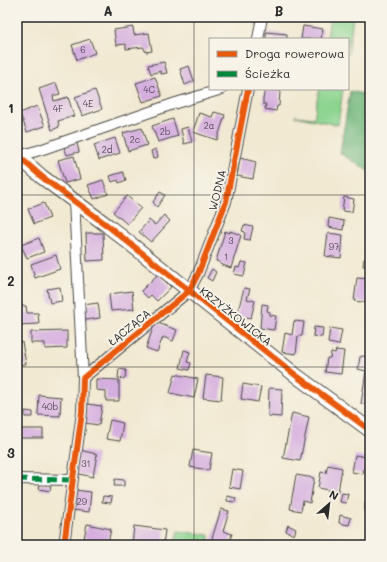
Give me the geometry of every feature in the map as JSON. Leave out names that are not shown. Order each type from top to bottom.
[{"type":"street","points":[[258,38],[262,17]]},
{"type":"street","points":[[17,155],[40,150],[176,103],[219,90]]},
{"type":"street","name":"WODNA","points":[[189,291],[198,274],[226,202],[248,90]]},
{"type":"street","name":"KRZYŻKOWICKA","points":[[17,155],[42,177],[298,377],[370,430]]},
{"type":"street","points":[[64,545],[82,412],[83,378],[74,201]]},
{"type":"street","name":"ŁĄCZĄCA","points":[[83,378],[189,291]]},
{"type":"street","points":[[17,479],[72,480]]},
{"type":"green space","points":[[330,17],[353,17],[349,47],[349,38],[327,38]]},
{"type":"green space","points":[[319,90],[343,90],[338,125],[295,116],[314,118]]},
{"type":"green space","points":[[350,91],[363,94],[370,114],[370,172],[340,153]]},
{"type":"green space","points":[[178,531],[209,535],[209,545],[174,545]]},
{"type":"building","points":[[299,17],[315,17],[314,21],[299,19]]},
{"type":"building","points":[[303,26],[323,29],[321,38],[301,38]]},
{"type":"building","points":[[133,27],[134,35],[149,33],[152,51],[146,52],[143,47],[126,49],[126,44],[116,45],[114,30]]},
{"type":"building","points":[[266,32],[287,34],[287,38],[266,38]]},
{"type":"building","points":[[90,39],[95,53],[77,60],[72,45]]},
{"type":"building","points":[[164,62],[167,73],[161,74],[161,71],[151,74],[148,65]]},
{"type":"building","points":[[189,66],[194,81],[185,85],[180,69]]},
{"type":"building","points":[[155,77],[162,96],[143,102],[136,83]]},
{"type":"building","points":[[56,83],[60,94],[53,96],[54,101],[68,97],[74,116],[58,121],[59,127],[52,130],[39,89]]},
{"type":"building","points":[[95,90],[102,109],[82,116],[75,97]]},
{"type":"building","points":[[265,90],[280,91],[279,106],[277,106],[276,111],[265,109],[266,104],[263,104]]},
{"type":"building","points":[[37,106],[45,126],[27,132],[20,113]]},
{"type":"building","points":[[214,112],[225,115],[217,140],[193,132],[199,113],[212,117]]},
{"type":"building","points":[[173,119],[178,136],[158,142],[152,126]]},
{"type":"building","points":[[188,127],[192,142],[184,144],[181,129]]},
{"type":"building","points":[[142,128],[147,145],[128,151],[123,133]]},
{"type":"building","points":[[115,138],[120,153],[99,160],[94,145]]},
{"type":"building","points":[[77,143],[79,152],[67,155],[64,147]]},
{"type":"building","points":[[156,149],[158,157],[153,159],[151,151]]},
{"type":"building","points":[[74,156],[80,179],[65,183],[58,160]]},
{"type":"building","points":[[240,158],[256,162],[253,179],[237,176]]},
{"type":"building","points":[[123,172],[126,180],[119,183],[118,180],[112,182],[110,176]]},
{"type":"building","points":[[103,180],[108,194],[94,199],[88,185]]},
{"type":"building","points":[[160,192],[165,195],[157,207],[153,202]]},
{"type":"building","points":[[127,196],[141,208],[127,224],[113,212]]},
{"type":"building","points":[[344,197],[354,199],[352,212],[342,211]]},
{"type":"building","points":[[44,203],[50,218],[34,224],[28,209]]},
{"type":"building","points":[[164,215],[170,221],[151,242],[139,232],[149,220],[155,225]]},
{"type":"building","points":[[329,218],[344,221],[343,230],[328,227]]},
{"type":"building","points":[[244,225],[253,227],[250,240],[244,239],[245,232],[242,231]]},
{"type":"building","points":[[225,231],[230,233],[230,231],[241,235],[231,268],[216,261]]},
{"type":"building","points":[[86,233],[103,233],[104,260],[87,261]]},
{"type":"building","points":[[328,233],[343,235],[341,258],[325,256]]},
{"type":"building","points":[[39,238],[44,252],[27,258],[21,245]]},
{"type":"building","points":[[56,255],[60,269],[35,278],[31,264]]},
{"type":"building","points":[[364,259],[370,260],[370,267],[363,266]]},
{"type":"building","points":[[241,262],[247,263],[244,276],[234,274],[236,267],[239,268]]},
{"type":"building","points":[[212,269],[216,272],[212,281],[207,278]]},
{"type":"building","points":[[158,274],[171,287],[157,301],[151,295],[148,298],[141,291]]},
{"type":"building","points":[[357,278],[370,279],[370,303],[354,301]]},
{"type":"building","points":[[60,287],[62,301],[50,303],[47,289]]},
{"type":"building","points":[[244,288],[250,289],[247,299],[255,301],[251,318],[237,315]]},
{"type":"building","points":[[132,291],[134,309],[111,311],[109,294]]},
{"type":"building","points":[[98,303],[100,318],[85,320],[83,305]]},
{"type":"building","points":[[262,304],[268,305],[267,311],[270,312],[270,315],[276,316],[274,330],[260,328]]},
{"type":"building","points":[[17,306],[26,306],[27,313],[38,313],[39,324],[17,325]]},
{"type":"building","points":[[294,321],[304,322],[302,336],[298,336],[296,354],[282,352],[285,333],[292,335]]},
{"type":"building","points":[[155,322],[177,330],[173,341],[163,337],[157,352],[146,348]]},
{"type":"building","points":[[314,327],[323,328],[322,337],[313,336]]},
{"type":"building","points":[[330,328],[342,330],[339,345],[328,343]]},
{"type":"building","points":[[67,331],[67,348],[45,349],[45,343],[31,343],[31,332]]},
{"type":"building","points":[[17,342],[22,342],[26,364],[17,365]]},
{"type":"building","points":[[184,350],[190,352],[187,362],[191,363],[189,370],[180,368]]},
{"type":"building","points":[[336,350],[344,351],[341,374],[325,372],[327,358],[330,358],[331,352],[335,353]]},
{"type":"building","points":[[360,357],[370,357],[370,405],[361,404],[366,371],[358,369]]},
{"type":"building","points":[[119,369],[126,370],[125,379],[118,378]]},
{"type":"building","points":[[175,374],[198,379],[194,398],[170,393]]},
{"type":"building","points":[[206,375],[223,377],[221,400],[203,398]]},
{"type":"building","points":[[96,379],[119,380],[119,401],[106,401],[106,391],[96,390]]},
{"type":"building","points":[[243,384],[261,387],[258,402],[241,399]]},
{"type":"building","points":[[269,388],[282,389],[281,417],[268,416]]},
{"type":"building","points":[[39,395],[61,397],[60,416],[38,415]]},
{"type":"building","points":[[87,404],[102,406],[99,425],[84,423]]},
{"type":"building","points":[[25,411],[33,412],[33,417],[25,417]]},
{"type":"building","points":[[292,413],[309,417],[300,461],[283,458]]},
{"type":"building","points":[[110,420],[123,423],[120,441],[106,439]]},
{"type":"building","points":[[19,429],[43,429],[43,438],[19,438]]},
{"type":"building","points":[[79,450],[97,454],[93,477],[74,473]]},
{"type":"building","points":[[193,450],[212,453],[209,470],[190,467]]},
{"type":"building","points":[[355,455],[366,457],[363,474],[352,472]]},
{"type":"building","points":[[328,465],[342,468],[338,492],[318,488],[321,472],[326,473]]},
{"type":"building","points":[[232,469],[243,471],[240,489],[229,487]]},
{"type":"building","points":[[369,474],[370,487],[367,487]]},
{"type":"building","points":[[296,475],[314,478],[310,503],[303,501],[301,511],[290,509]]},
{"type":"building","points":[[115,479],[124,480],[124,486],[114,486]]},
{"type":"building","points":[[40,484],[51,485],[50,491],[39,489]]},
{"type":"building","points":[[75,490],[91,492],[89,512],[73,510]]},
{"type":"building","points":[[342,493],[348,494],[346,503],[340,502]]},
{"type":"building","points":[[103,496],[112,497],[111,503],[102,502]]},
{"type":"building","points":[[227,496],[236,498],[235,502],[227,501]]},
{"type":"building","points":[[365,503],[370,503],[370,512],[365,511]]},
{"type":"building","points":[[221,509],[229,511],[223,531],[232,534],[229,545],[210,545]]},
{"type":"building","points":[[340,515],[351,518],[349,525],[339,523]]},
{"type":"building","points":[[87,524],[111,529],[108,543],[84,538]]},
{"type":"building","points":[[288,525],[296,529],[294,535],[286,531]]},
{"type":"building","points":[[134,526],[165,530],[163,545],[132,545]]},
{"type":"marked path","points":[[17,479],[72,480]]},
{"type":"cycle path","points":[[64,545],[82,412],[83,378],[189,291],[198,274],[226,202],[248,90]]},
{"type":"cycle path","points":[[17,155],[42,177],[108,226],[298,377],[370,430]]}]
